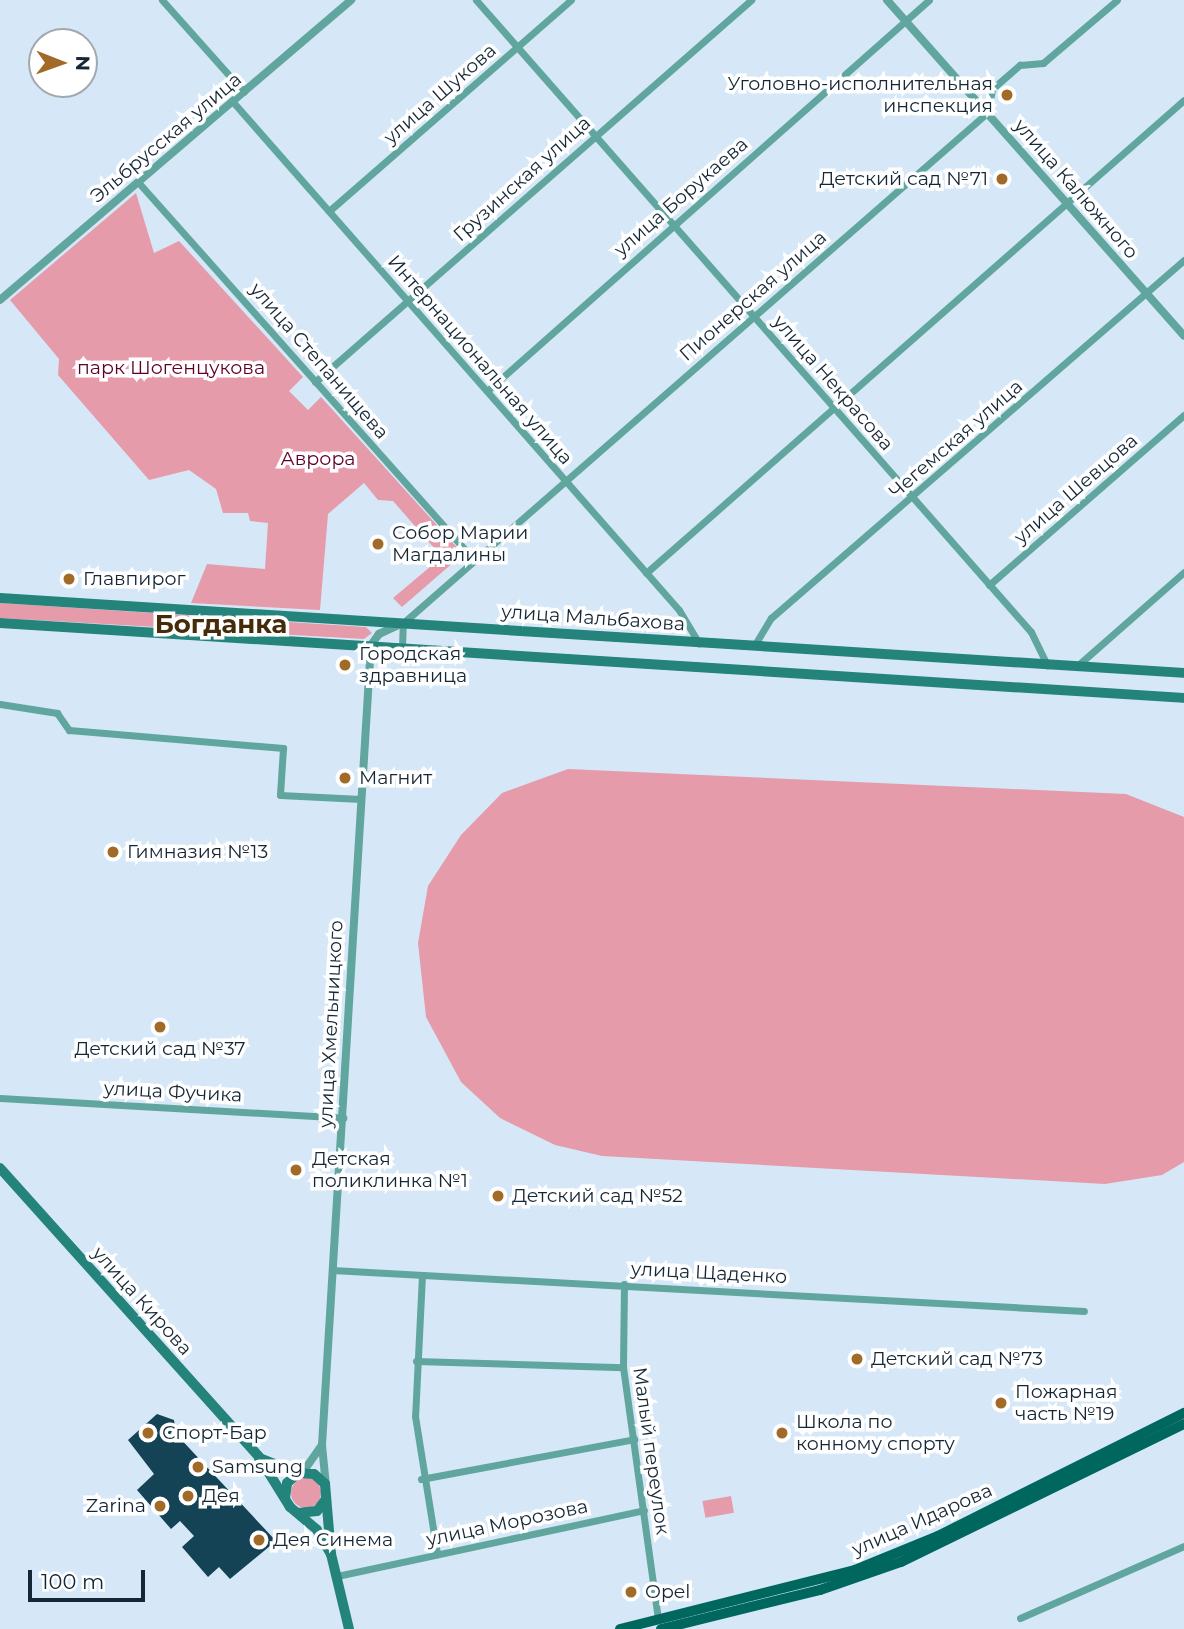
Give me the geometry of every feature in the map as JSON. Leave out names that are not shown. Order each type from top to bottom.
[{"type":"main road","name":"улица Мальбахова","points":[[0,598],[1184,673]]},
{"type":"main road","points":[[0,623],[1184,698]]},
{"type":"main road","name":"улица Кирова","points":[[0,1168],[258,1457],[285,1498]]},
{"type":"main road","name":"улица Идарова","points":[[659,1625],[807,1585],[918,1545],[1184,1413]]},
{"type":"main road","name":"улица Идарова","points":[[620,1629],[659,1625],[820,1590],[901,1562],[1184,1424]]},
{"type":"main road","points":[[258,1457],[301,1473],[318,1476],[326,1494],[331,1554],[349,1629]]},
{"type":"main road","points":[[301,1473],[287,1483],[285,1498],[331,1554]]},
{"type":"main road","points":[[298,1513],[317,1511],[326,1494]]},
{"type":"street","points":[[162,0],[244,92]]},
{"type":"street","name":"Эльбрусская улица","points":[[0,300],[351,0]]},
{"type":"street","name":"улица Некрасова","points":[[476,0],[1031,632],[1047,665]]},
{"type":"street","name":"улица Шукова","points":[[329,211],[571,0]]},
{"type":"street","name":"Грузинская улица","points":[[315,382],[751,0]]},
{"type":"street","name":"улица Калюжного","points":[[887,0],[1184,336]]},
{"type":"street","name":"улица Борукаева","points":[[487,391],[929,0]]},
{"type":"street","name":"Пионерская улица","points":[[403,623],[988,112],[992,89],[1020,65],[1043,63],[1116,0]]},
{"type":"street","points":[[646,573],[1184,100]]},
{"type":"street","name":"Интернациональная улица","points":[[233,102],[646,573],[699,643]]},
{"type":"street","name":"улица Степанищева","points":[[138,182],[475,561]]},
{"type":"street","name":"Чегемская улица","points":[[754,646],[771,618],[913,498],[1184,260]]},
{"type":"street","name":"улица Шевцова","points":[[989,585],[1184,415]]},
{"type":"street","points":[[1076,667],[1184,572]]},
{"type":"street","points":[[373,621],[379,634]]},
{"type":"street","points":[[371,646],[379,634],[403,623],[402,648]]},
{"type":"street","name":"улица Хмельницкого","points":[[326,1494],[322,1445],[371,646]]},
{"type":"street","points":[[0,704],[57,713],[69,730],[283,748],[280,795],[361,799]]},
{"type":"street","name":"улица Фучика","points":[[0,1098],[343,1118]]},
{"type":"street","name":"улица Щаденко","points":[[332,1270],[1084,1311]]},
{"type":"street","points":[[422,1275],[416,1361],[421,1479],[437,1553]]},
{"type":"street","name":"Малый переулок","points":[[624,1284],[623,1367],[659,1625]]},
{"type":"street","points":[[416,1361],[623,1367]]},
{"type":"street","points":[[421,1479],[634,1440]]},
{"type":"street","points":[[301,1473],[322,1445]]},
{"type":"street","name":"улица Морозова","points":[[337,1576],[643,1510]]},
{"type":"street","points":[[1020,1618],[1184,1546]]},
{"type":"green space","name":"парк Шогенцукова","points":[[136,193],[154,253],[179,241],[303,377],[289,391],[308,410],[321,397],[463,554],[402,607],[393,598],[437,561],[435,549],[393,501],[378,500],[364,483],[328,514],[320,610],[191,603],[207,564],[265,569],[268,523],[250,521],[248,513],[223,513],[216,489],[189,470],[149,480],[58,375],[59,359],[10,300]]},
{"type":"green space","points":[[0,603],[366,627],[372,633],[364,639],[0,618]]},
{"type":"green space","points":[[568,769],[1126,794],[1184,817],[1184,1162],[1162,1175],[1105,1184],[602,1156],[555,1145],[500,1118],[461,1082],[426,1017],[418,943],[428,886],[461,835],[502,793]]},
{"type":"green space","points":[[306,1478],[317,1482],[321,1493],[317,1504],[306,1508],[295,1504],[291,1493],[295,1482]]},
{"type":"green space","points":[[731,1496],[734,1513],[705,1518],[702,1501]]},
{"type":"building","name":"Дея","points":[[157,1414],[174,1420],[176,1434],[276,1541],[230,1579],[219,1567],[208,1577],[182,1547],[194,1536],[180,1521],[171,1529],[137,1490],[154,1474],[128,1440]]},
{"type":"place","name":"Уголовно-исполнительная инспекция","points":[[1007,95]]},
{"type":"place","name":"Детский сад №71","points":[[1002,179]]},
{"type":"place","name":"Собор Марии Магдалины","points":[[378,544]]},
{"type":"place","name":"Главпирог","points":[[69,579]]},
{"type":"place","name":"Городская здравница","points":[[345,665]]},
{"type":"place","name":"Магнит","points":[[345,778]]},
{"type":"place","name":"Гимназия №13","points":[[113,852]]},
{"type":"place","name":"Детский сад №37","points":[[160,1027]]},
{"type":"place","name":"Детская поликлинка №1","points":[[296,1170]]},
{"type":"place","name":"Детский сад №52","points":[[498,1196]]},
{"type":"place","name":"Детский сад №73","points":[[857,1359]]},
{"type":"place","name":"Пожарная часть №19","points":[[1001,1403]]},
{"type":"place","name":"Спорт-Бар","points":[[148,1433]]},
{"type":"place","name":"Школа по конному спорту","points":[[782,1433]]},
{"type":"place","name":"Samsung","points":[[198,1467]]},
{"type":"place","name":"Дея","points":[[188,1496]]},
{"type":"place","name":"Zarina","points":[[160,1506]]},
{"type":"place","name":"Дея Синема","points":[[259,1540]]},
{"type":"place","name":"Opel","points":[[631,1592]]},
{"type":"district","name":"Богданка","points":[[221,625]]},
{"type":"park label","name":"Аврора","points":[[318,459]]}]
